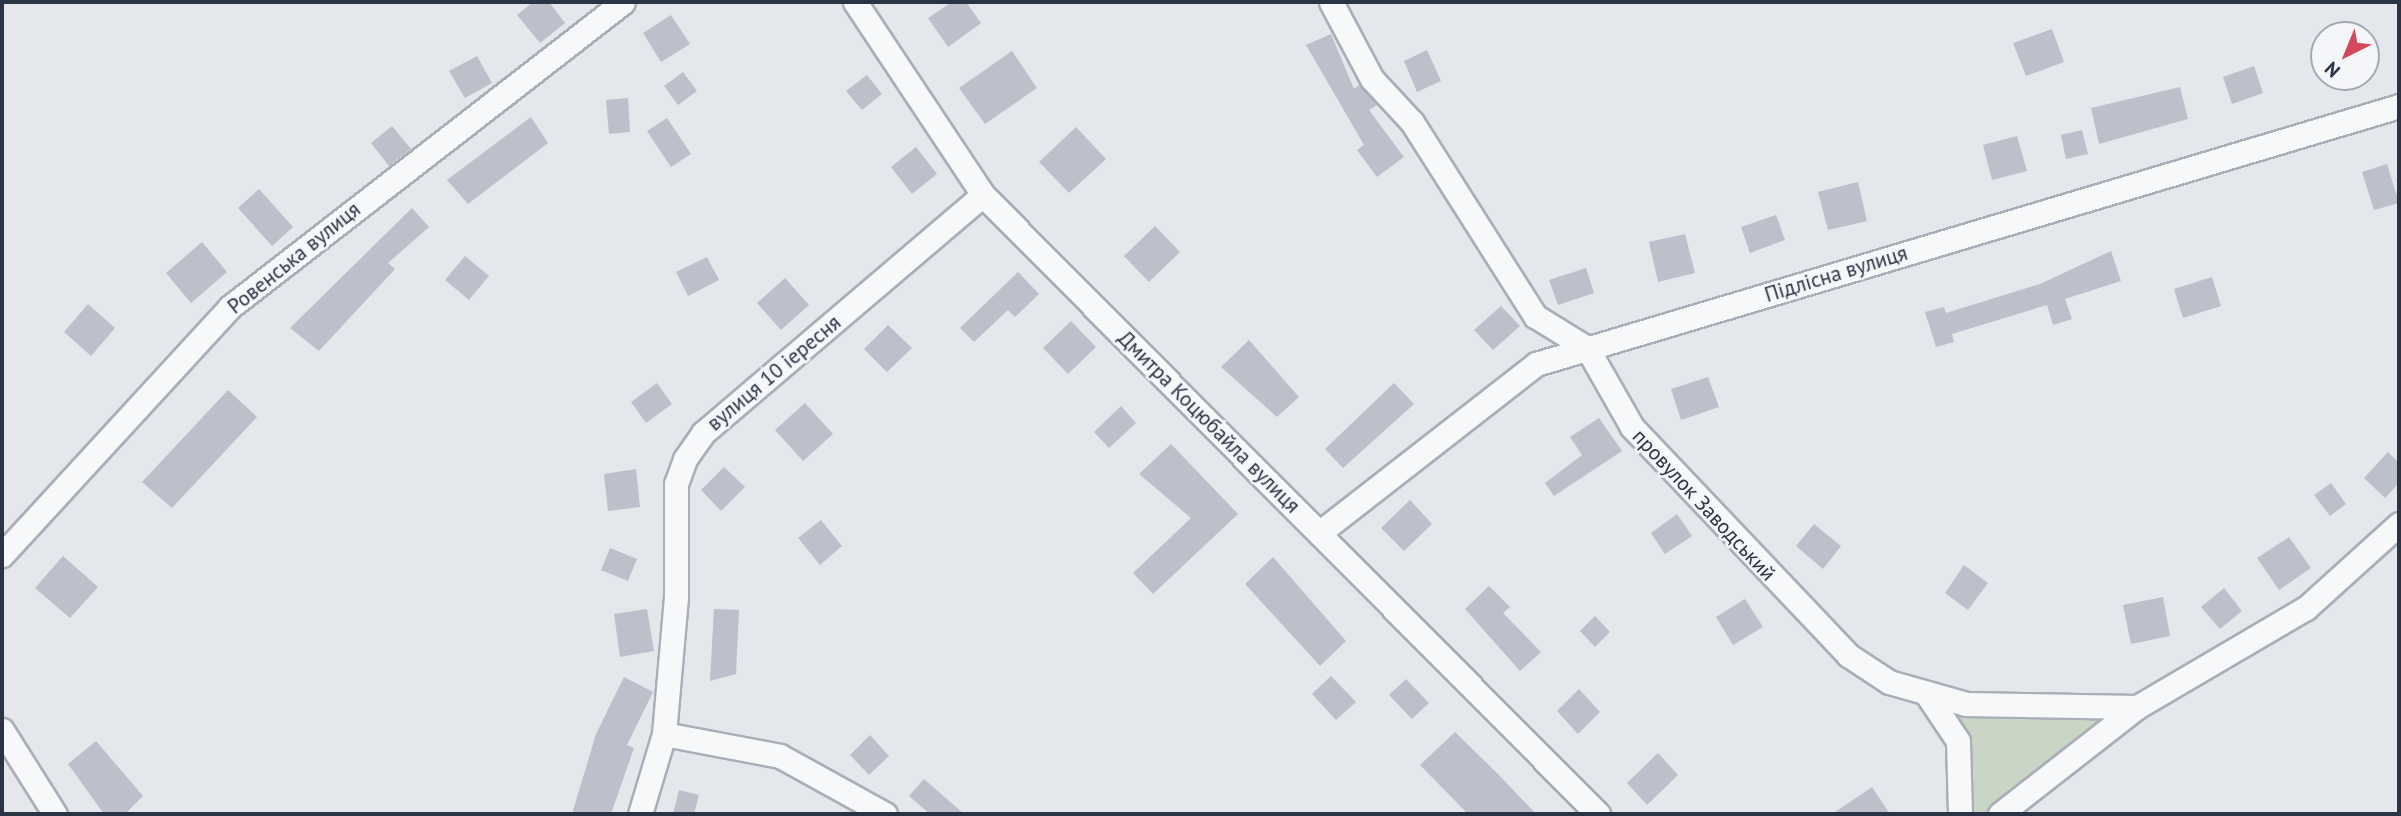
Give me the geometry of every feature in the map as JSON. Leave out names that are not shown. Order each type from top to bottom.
[{"type":"street","name":"Ровенська вулиця","points":[[2,555],[230,307],[624,2]]},
{"type":"street","name":"Дмитра Коцюбайла вулиця","points":[[855,2],[983,195],[1598,814]]},
{"type":"street","name":"провулок Заводський","points":[[1331,2],[1372,79],[1412,122],[1535,316],[1587,348],[1632,427],[1813,623],[1889,682],[1928,696],[1966,704],[2137,707]]},
{"type":"street","name":"Підлісна вулиця","points":[[1319,533],[1536,363],[2399,106]]},
{"type":"street","name":"вулиця 10 іересня","points":[[640,814],[664,734],[676,598],[676,484],[685,459],[703,433],[983,195]]},
{"type":"street","points":[[2000,814],[2137,707],[2306,608],[2399,524]]},
{"type":"street","points":[[1928,696],[1958,741],[1960,814]]},
{"type":"street","points":[[2,730],[55,814]]},
{"type":"street","points":[[664,734],[780,756],[885,814]]},
{"type":"green space","points":[[1928,696],[2137,707],[2000,814],[1960,814],[1954,731]]},
{"type":"building","points":[[533,2],[549,2],[565,23],[540,43],[517,15]]},
{"type":"building","points":[[952,2],[966,2],[981,23],[948,47],[928,18]]},
{"type":"building","points":[[671,15],[690,44],[661,62],[643,33]]},
{"type":"building","points":[[2052,29],[2064,62],[2026,76],[2013,43]]},
{"type":"building","points":[[1331,34],[1354,89],[1359,85],[1377,105],[1369,110],[1404,157],[1377,177],[1357,150],[1364,145],[1306,45]]},
{"type":"building","points":[[1427,50],[1441,81],[1417,92],[1404,61]]},
{"type":"building","points":[[1012,51],[1037,88],[985,124],[959,88]]},
{"type":"building","points":[[477,56],[492,83],[465,98],[449,71]]},
{"type":"building","points":[[2254,66],[2263,93],[2232,104],[2223,77]]},
{"type":"building","points":[[683,72],[697,91],[678,105],[664,86]]},
{"type":"building","points":[[867,75],[882,94],[862,110],[846,91]]},
{"type":"building","points":[[2180,87],[2188,119],[2099,144],[2091,108]]},
{"type":"building","points":[[628,98],[630,132],[609,134],[606,100]]},
{"type":"building","points":[[531,117],[548,143],[468,204],[447,180]]},
{"type":"building","points":[[667,118],[691,154],[671,167],[647,131]]},
{"type":"building","points":[[392,126],[411,149],[389,166],[371,143]]},
{"type":"building","points":[[1076,127],[1106,159],[1069,193],[1039,162]]},
{"type":"building","points":[[2082,130],[2088,154],[2066,159],[2061,135]]},
{"type":"building","points":[[2017,136],[2027,171],[1992,180],[1983,145]]},
{"type":"building","points":[[916,147],[937,174],[912,194],[891,167]]},
{"type":"building","points":[[2387,164],[2399,203],[2374,210],[2362,172]]},
{"type":"building","points":[[1858,182],[1867,221],[1828,230],[1818,192]]},
{"type":"building","points":[[259,189],[293,227],[272,246],[238,208]]},
{"type":"building","points":[[412,208],[429,227],[388,263],[395,269],[319,351],[290,328]]},
{"type":"building","points":[[1776,215],[1785,240],[1750,253],[1741,227]]},
{"type":"building","points":[[1155,226],[1180,252],[1149,282],[1124,256]]},
{"type":"building","points":[[1685,234],[1695,273],[1658,282],[1649,242]]},
{"type":"building","points":[[202,242],[227,272],[191,303],[166,273]]},
{"type":"building","points":[[2111,251],[2121,281],[2065,299],[2072,319],[2053,325],[2047,305],[1952,334],[1954,342],[1936,347],[1925,312],[1944,307],[1946,313],[2040,284]]},
{"type":"building","points":[[465,256],[489,276],[469,300],[445,280]]},
{"type":"building","points":[[707,257],[719,280],[688,296],[676,272]]},
{"type":"building","points":[[1586,268],[1594,293],[1558,305],[1549,280]]},
{"type":"building","points":[[1018,272],[1039,294],[1015,317],[1008,310],[974,342],[960,328]]},
{"type":"building","points":[[2212,277],[2221,306],[2183,318],[2174,289]]},
{"type":"building","points":[[785,278],[809,305],[781,330],[757,303]]},
{"type":"building","points":[[88,304],[115,328],[91,356],[64,332]]},
{"type":"building","points":[[1501,306],[1520,326],[1493,350],[1474,330]]},
{"type":"building","points":[[1071,321],[1096,347],[1068,374],[1043,348]]},
{"type":"building","points":[[888,325],[912,348],[887,372],[864,349]]},
{"type":"building","points":[[1249,340],[1299,397],[1277,417],[1221,367]]},
{"type":"building","points":[[1708,377],[1719,407],[1681,420],[1671,389]]},
{"type":"building","points":[[657,383],[672,404],[646,423],[631,402]]},
{"type":"building","points":[[1394,383],[1414,404],[1343,468],[1325,449]]},
{"type":"building","points":[[228,390],[257,417],[172,508],[142,482]]},
{"type":"building","points":[[805,403],[833,434],[803,461],[775,430]]},
{"type":"building","points":[[1121,406],[1136,423],[1109,448],[1094,432]]},
{"type":"building","points":[[1599,418],[1622,451],[1554,496],[1545,483],[1582,455],[1570,437]]},
{"type":"building","points":[[1171,444],[1238,514],[1153,594],[1133,573],[1191,518],[1139,474]]},
{"type":"building","points":[[2388,452],[2399,463],[2399,483],[2385,498],[2364,478]]},
{"type":"building","points":[[724,467],[745,487],[721,511],[701,490]]},
{"type":"building","points":[[636,469],[640,507],[608,511],[604,474]]},
{"type":"building","points":[[2331,483],[2346,504],[2330,516],[2314,495]]},
{"type":"building","points":[[1410,500],[1432,524],[1404,551],[1381,528]]},
{"type":"building","points":[[1677,514],[1692,536],[1665,554],[1651,533]]},
{"type":"building","points":[[821,520],[842,546],[820,565],[798,538]]},
{"type":"building","points":[[1814,524],[1841,546],[1823,569],[1796,546]]},
{"type":"building","points":[[2289,537],[2311,568],[2279,590],[2257,558]]},
{"type":"building","points":[[610,548],[637,559],[628,581],[601,570]]},
{"type":"building","points":[[63,556],[98,587],[70,618],[35,588]]},
{"type":"building","points":[[1273,557],[1346,641],[1320,666],[1245,584]]},
{"type":"building","points":[[1964,565],[1988,583],[1968,610],[1945,593]]},
{"type":"building","points":[[1489,586],[1510,607],[1503,613],[1541,652],[1520,671],[1465,609]]},
{"type":"building","points":[[2224,588],[2242,611],[2220,629],[2201,607]]},
{"type":"building","points":[[2163,597],[2170,636],[2131,644],[2123,605]]},
{"type":"building","points":[[1745,599],[1763,627],[1733,645],[1716,617]]},
{"type":"building","points":[[647,609],[654,651],[620,657],[614,614]]},
{"type":"building","points":[[714,609],[739,610],[736,674],[710,681]]},
{"type":"building","points":[[1595,616],[1610,632],[1595,647],[1580,631]]},
{"type":"building","points":[[1331,676],[1356,702],[1336,720],[1312,694]]},
{"type":"building","points":[[624,677],[653,692],[627,745],[634,748],[611,814],[572,814],[596,734]]},
{"type":"building","points":[[1406,679],[1429,703],[1412,719],[1389,695]]},
{"type":"building","points":[[1579,689],[1600,712],[1578,734],[1557,711]]},
{"type":"building","points":[[1455,732],[1536,814],[1468,814],[1420,765]]},
{"type":"building","points":[[870,735],[889,756],[869,775],[850,755]]},
{"type":"building","points":[[96,741],[143,796],[125,814],[104,814],[68,764]]},
{"type":"building","points":[[1658,753],[1678,775],[1647,805],[1627,783]]},
{"type":"building","points":[[924,779],[964,814],[930,814],[909,796]]},
{"type":"building","points":[[1872,787],[1890,814],[1832,814]]},
{"type":"building","points":[[679,790],[699,795],[694,814],[673,814]]}]
